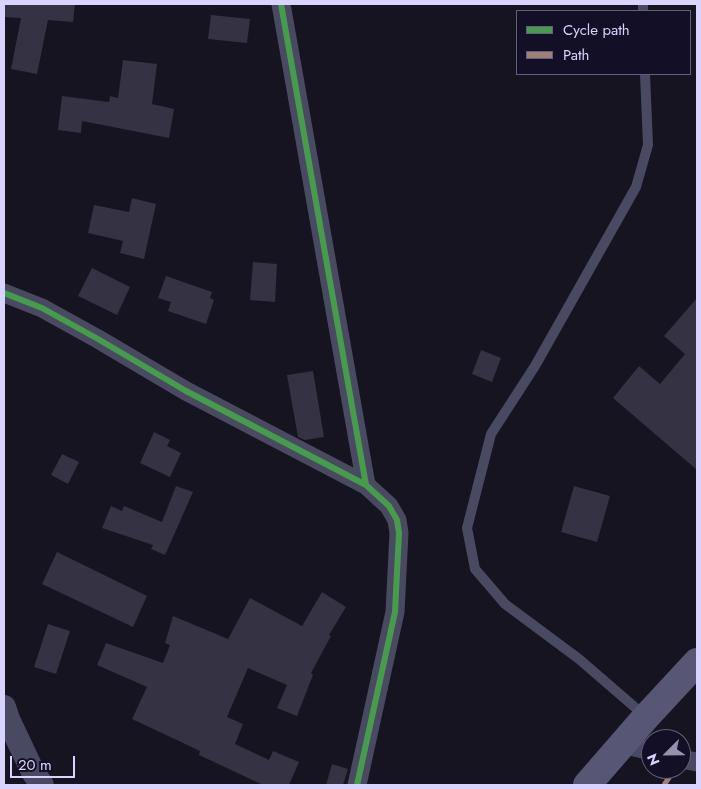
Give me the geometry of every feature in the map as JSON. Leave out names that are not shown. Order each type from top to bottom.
[{"type":"main road","points":[[587,785],[697,662]]},
{"type":"street","points":[[282,4],[366,485]]},
{"type":"street","points":[[4,294],[50,313],[186,391],[366,485],[388,506],[397,520],[400,544],[395,612],[357,785]]},
{"type":"street","points":[[4,707],[33,772],[42,785]]},
{"type":"street","points":[[622,744],[641,749]]},
{"type":"lane","points":[[646,75],[648,145],[636,187],[535,366],[491,434],[467,528],[475,569],[505,604],[579,659],[646,717]]},
{"type":"building","points":[[5,4],[75,4],[73,22],[48,20],[37,74],[11,69],[21,18],[4,17]]},
{"type":"building","points":[[211,15],[250,19],[247,43],[208,39]]},
{"type":"building","points":[[123,60],[157,64],[152,104],[174,109],[169,138],[82,121],[81,133],[58,130],[62,96],[109,102],[110,96],[118,98]]},
{"type":"building","points":[[132,198],[156,204],[144,259],[120,253],[123,241],[88,233],[94,205],[129,212]]},
{"type":"building","points":[[253,262],[277,264],[275,302],[250,300]]},
{"type":"building","points":[[92,268],[130,287],[117,315],[78,296]]},
{"type":"building","points":[[166,276],[212,292],[210,298],[214,300],[206,324],[168,311],[171,302],[158,298]]},
{"type":"building","points":[[697,298],[697,470],[613,398],[639,366],[660,384],[685,354],[664,336]]},
{"type":"building","points":[[481,350],[501,358],[492,382],[472,374]]},
{"type":"building","points":[[313,371],[324,437],[305,440],[298,437],[287,375]]},
{"type":"building","points":[[154,432],[170,440],[167,446],[181,453],[170,477],[140,463]]},
{"type":"building","points":[[62,454],[79,462],[68,484],[51,475]]},
{"type":"building","points":[[176,486],[193,492],[165,555],[151,549],[153,545],[102,528],[111,506],[122,511],[124,506],[162,522]]},
{"type":"building","points":[[574,486],[610,496],[597,542],[561,532]]},
{"type":"building","points":[[57,552],[147,596],[133,627],[42,584]]},
{"type":"building","points":[[322,592],[346,607],[329,635],[331,636],[311,673],[313,675],[297,716],[277,708],[287,685],[248,668],[227,717],[243,724],[235,744],[269,760],[273,751],[299,762],[289,785],[263,785],[199,755],[200,751],[132,719],[147,687],[97,665],[106,643],[163,663],[170,645],[165,643],[173,616],[228,639],[250,598],[302,626]]},
{"type":"building","points":[[48,624],[70,631],[56,674],[34,667]]},
{"type":"building","points":[[332,764],[348,769],[343,785],[326,785]]},
{"type":"marked path","points":[[664,785],[668,779]]},
{"type":"cycle path","points":[[281,4],[366,485]]},
{"type":"cycle path","points":[[4,293],[42,308],[186,391],[366,485],[389,506],[397,520],[399,533],[395,612],[357,785]]}]
